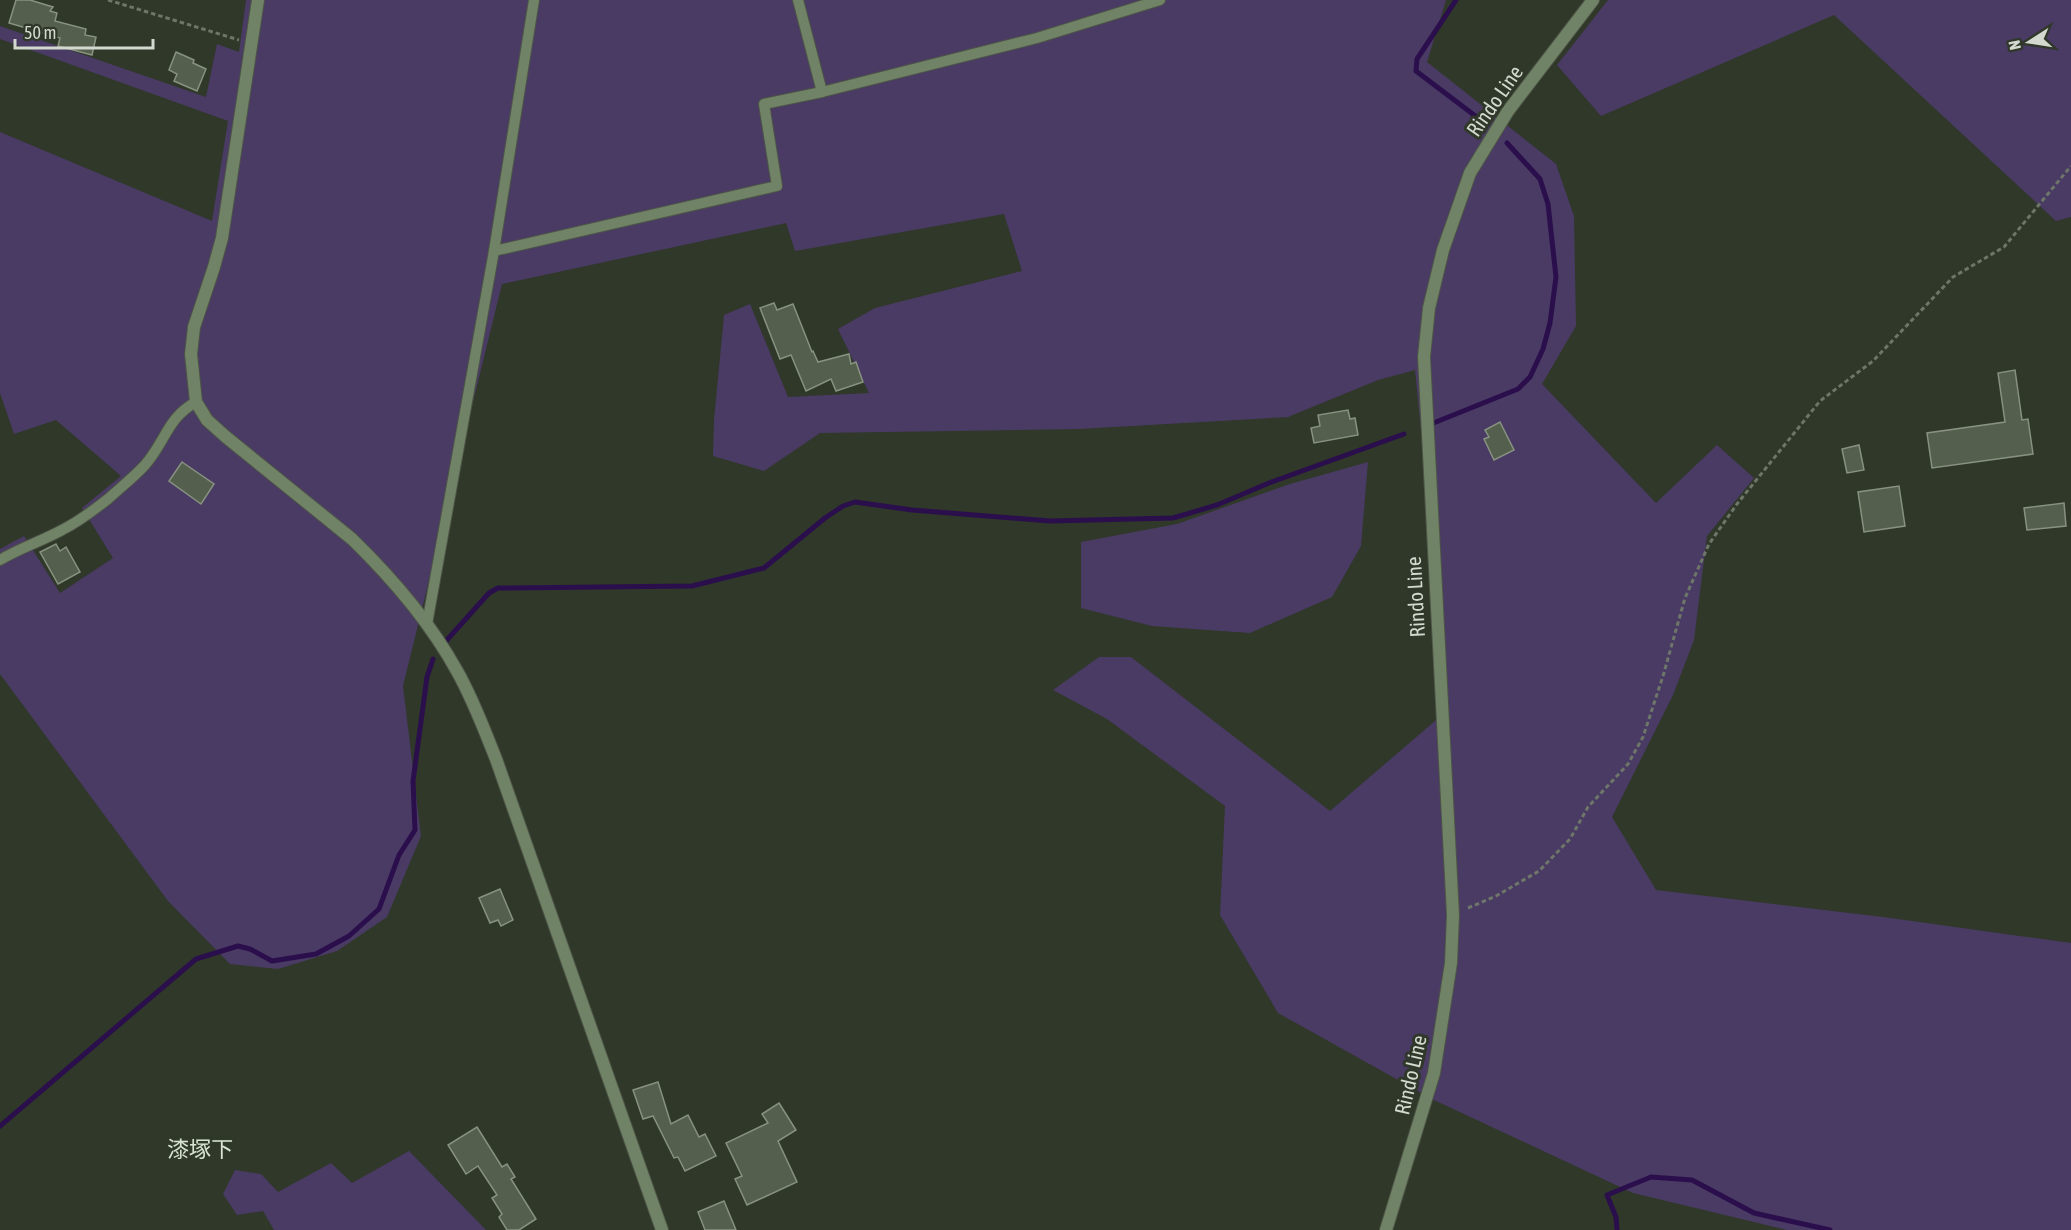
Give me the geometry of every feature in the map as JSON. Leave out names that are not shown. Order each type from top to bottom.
[{"type":"street","points":[[258,0],[222,238],[194,327],[191,354],[196,402],[207,420],[226,437],[352,539],[393,582],[427,624],[458,672],[496,759],[662,1230]]},
{"type":"street","name":"Rindo Line","points":[[1386,1230],[1434,1073],[1450,973],[1453,915],[1427,437],[1424,357],[1430,308],[1443,250],[1470,173],[1508,111],[1593,0]]},
{"type":"lane","points":[[427,624],[494,251],[534,0]]},
{"type":"lane","points":[[798,0],[822,92]]},
{"type":"lane","points":[[494,251],[777,186],[764,104],[822,92],[1037,38],[1160,0]]},
{"type":"lane","points":[[0,559],[62,530],[106,500],[146,464],[173,420],[183,409],[196,402]]},
{"type":"path","points":[[108,0],[252,44]]},
{"type":"path","points":[[1453,915],[1496,896],[1539,871],[1570,839],[1588,807],[1628,764],[1643,737],[1663,676],[1684,598],[1709,544],[1737,504],[1821,401],[1873,361],[1953,277],[2004,247],[2071,166]]},
{"type":"shaded area","points":[[246,0],[1446,0],[1427,62],[1556,164],[1574,216],[1576,326],[1542,384],[1656,503],[1717,445],[1754,478],[1707,536],[1694,640],[1673,695],[1612,817],[1656,890],[1883,917],[2071,943],[2071,1230],[1787,1230],[1633,1193],[1434,1100],[1278,1013],[1220,915],[1225,806],[1107,719],[1053,690],[1099,657],[1131,657],[1330,811],[1449,709],[1415,370],[1378,380],[1288,417],[1079,429],[820,433],[764,471],[713,456],[714,420],[724,315],[750,304],[788,397],[869,393],[838,329],[875,308],[1022,271],[1004,214],[795,251],[786,223],[502,284],[403,686],[421,836],[387,917],[337,951],[278,969],[230,964],[168,901],[0,674],[0,549],[24,536],[60,593],[113,558],[82,508],[121,476],[56,420],[14,434],[0,393],[0,132],[212,221],[228,121],[0,39],[0,26],[206,97],[217,44],[239,52]]},
{"type":"shaded area","points":[[1608,0],[2071,0],[2071,217],[2056,221],[1834,15],[1601,116],[1557,65]]},
{"type":"shaded area","points":[[1368,462],[1361,546],[1332,597],[1250,633],[1152,626],[1081,608],[1081,542],[1177,524],[1290,484]]},
{"type":"shaded area","points":[[409,1151],[486,1230],[274,1230],[263,1211],[237,1215],[223,1194],[235,1170],[261,1174],[278,1192],[331,1163],[352,1183]]},
{"type":"building","points":[[16,0],[30,0],[53,7],[50,11],[57,13],[55,21],[86,29],[85,35],[96,37],[92,55],[58,46],[60,38],[9,23]]},
{"type":"building","points":[[176,52],[194,60],[193,63],[206,69],[197,91],[174,81],[177,74],[169,70]]},
{"type":"building","points":[[774,303],[777,310],[793,304],[818,362],[849,354],[851,364],[856,362],[863,382],[836,391],[831,379],[806,391],[791,355],[780,359],[760,308]]},
{"type":"building","points":[[2015,370],[2022,420],[2028,419],[2033,454],[1932,468],[1927,433],[2005,422],[1998,373]]},
{"type":"building","points":[[1348,410],[1350,419],[1355,418],[1358,435],[1314,443],[1311,428],[1320,426],[1318,415]]},
{"type":"building","points":[[1500,422],[1514,450],[1494,460],[1484,439],[1489,437],[1485,430]]},
{"type":"building","points":[[1859,445],[1864,470],[1847,473],[1842,449]]},
{"type":"building","points":[[182,462],[214,484],[201,504],[169,481]]},
{"type":"building","points":[[1899,486],[1905,526],[1864,532],[1858,492]]},
{"type":"building","points":[[2064,503],[2066,526],[2027,530],[2024,508]]},
{"type":"building","points":[[56,544],[60,551],[66,547],[80,572],[58,584],[40,552]]},
{"type":"building","points":[[500,889],[513,920],[501,926],[498,920],[490,923],[479,898]]},
{"type":"building","points":[[658,1082],[671,1124],[688,1115],[699,1137],[705,1134],[716,1156],[685,1171],[678,1157],[674,1158],[653,1116],[643,1119],[633,1090]]},
{"type":"building","points":[[779,1103],[796,1130],[778,1141],[797,1182],[747,1205],[735,1179],[742,1176],[726,1143],[768,1123],[762,1114]]},
{"type":"building","points":[[477,1127],[502,1167],[507,1164],[515,1177],[511,1179],[536,1219],[519,1230],[507,1230],[499,1217],[502,1214],[492,1198],[497,1195],[478,1166],[466,1174],[448,1145]]},
{"type":"building","points":[[724,1201],[736,1230],[705,1230],[698,1212]]},
{"type":"waterway","points":[[1456,0],[1417,59],[1416,71],[1478,118]]},
{"type":"waterway","points":[[1431,424],[1518,389],[1530,377],[1543,349],[1550,323],[1556,277],[1548,204],[1540,179],[1507,143]]},
{"type":"waterway","points":[[446,641],[489,593],[498,588],[692,586],[764,568],[825,518],[843,506],[855,502],[912,510],[1050,521],[1173,518],[1217,505],[1269,483],[1404,434]]},
{"type":"waterway","points":[[0,1126],[196,959],[238,946],[250,949],[272,961],[316,954],[349,936],[379,909],[399,855],[415,830],[413,781],[427,677],[433,659]]},
{"type":"waterway","points":[[1617,1230],[1616,1217],[1607,1195],[1651,1177],[1692,1180],[1754,1213],[1830,1230]]},
{"type":"district","name":"漆塚下","points":[[200,1149]]}]
